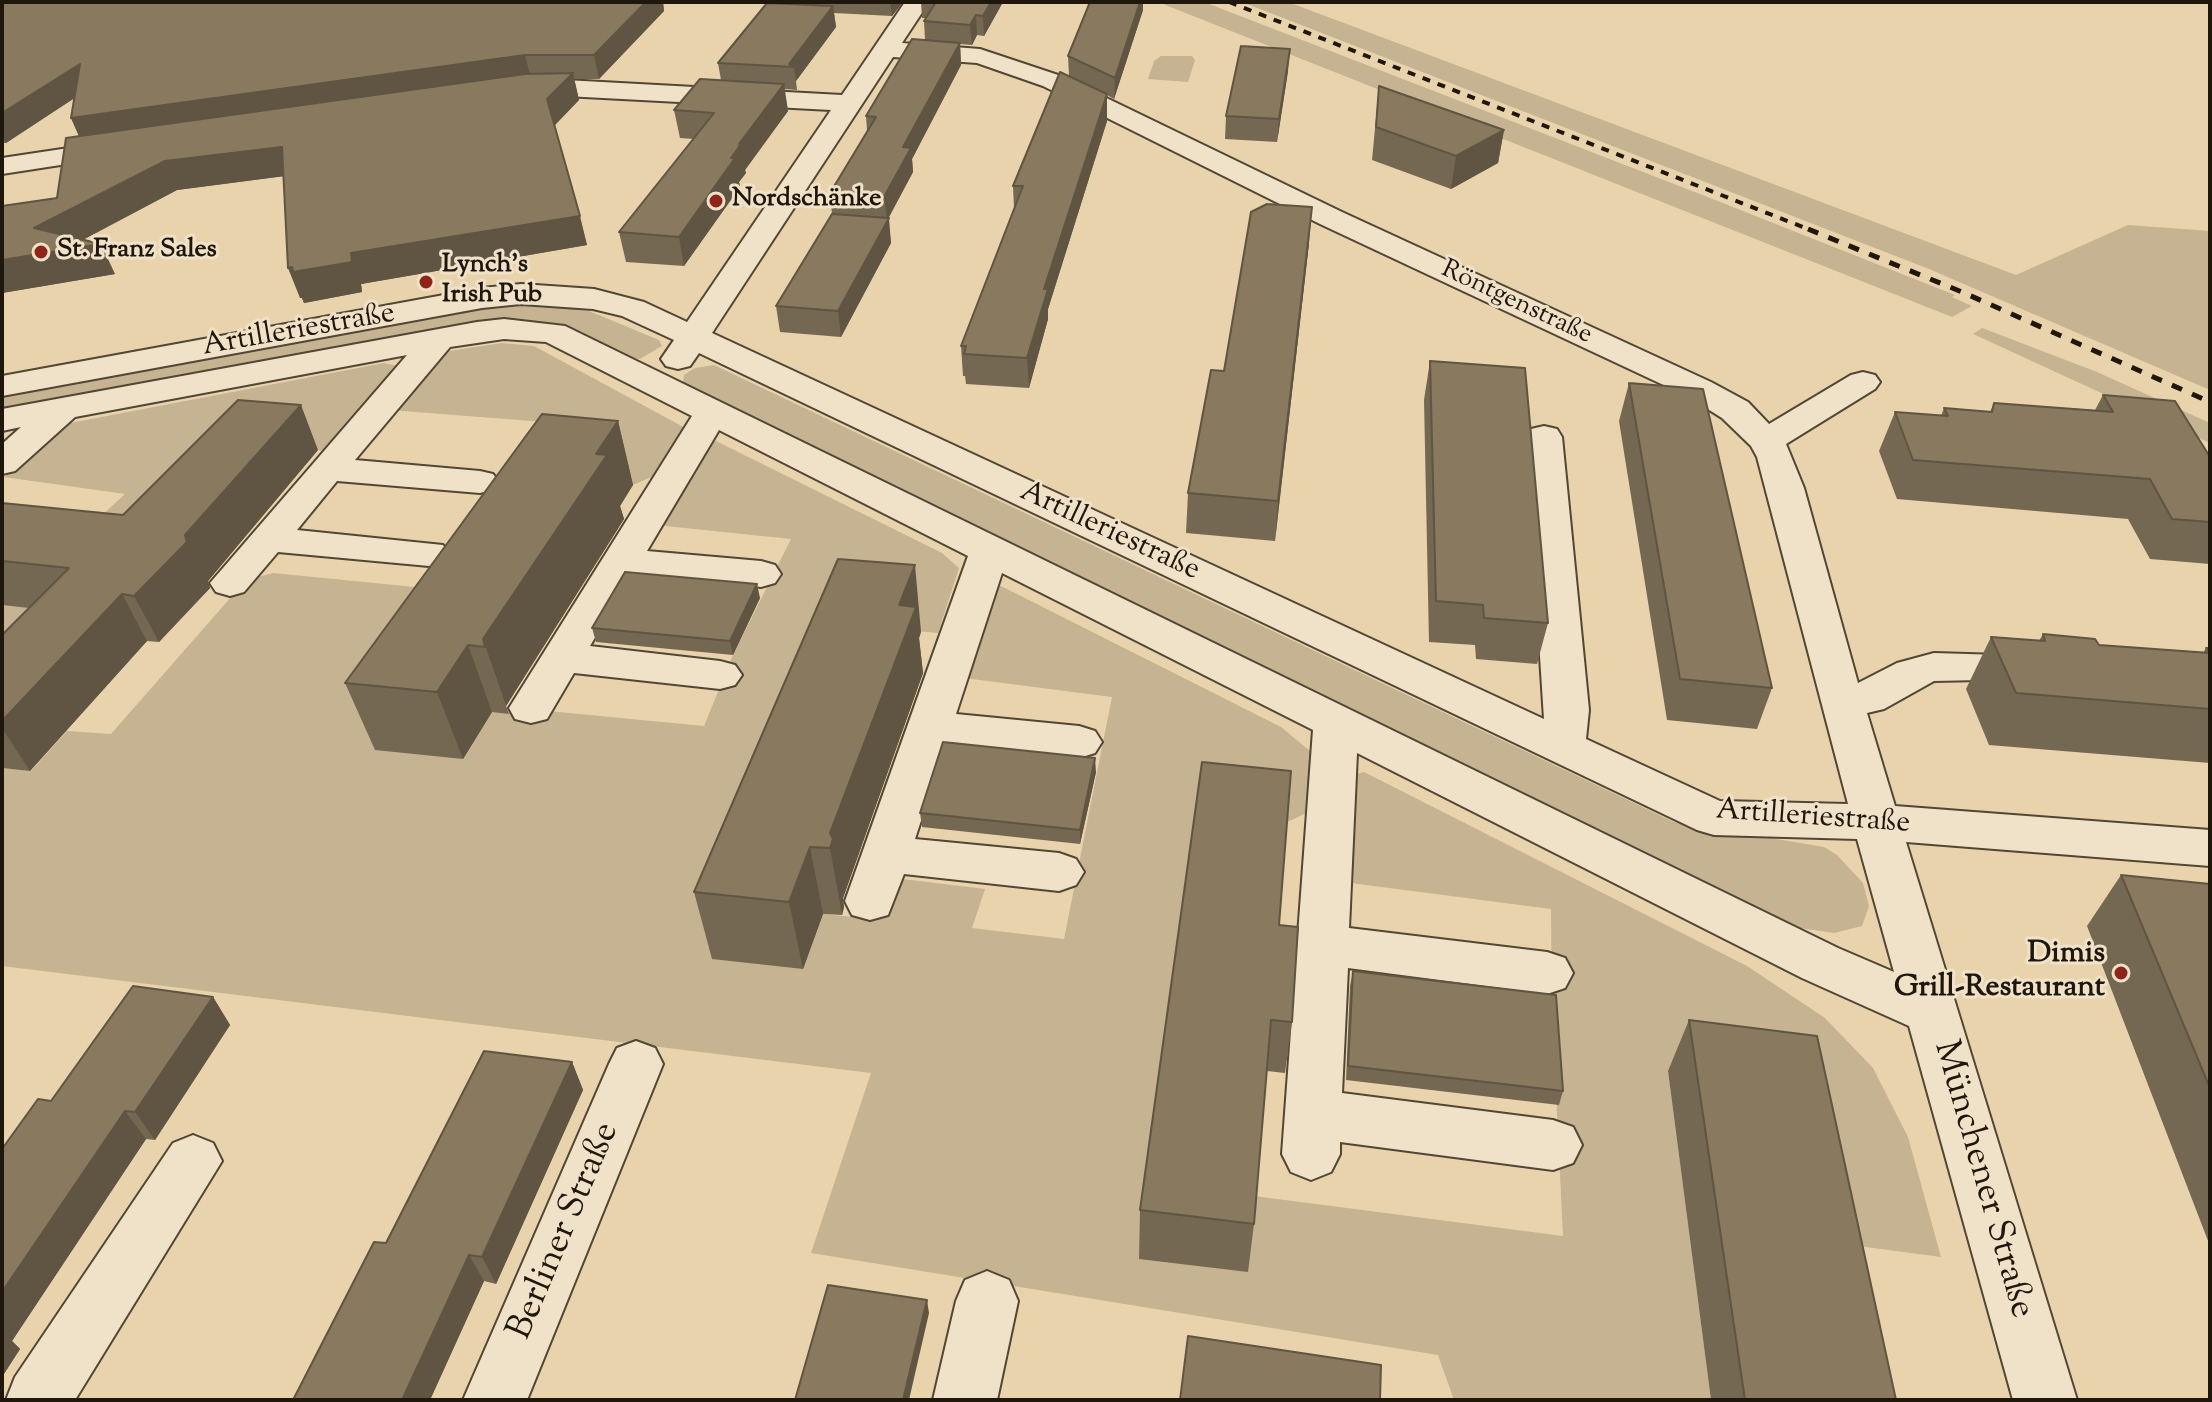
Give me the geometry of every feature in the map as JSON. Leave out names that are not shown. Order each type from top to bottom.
[{"type":"street","points":[[660,385],[917,2]]},
{"type":"street","name":"Röntgenstraße","points":[[886,49],[980,56],[1052,81],[1331,218],[1699,389],[1735,410],[1766,441],[1775,457],[1840,697],[1878,822]]},
{"type":"street","points":[[500,95],[565,88],[850,103]]},
{"type":"street","points":[[2,166],[142,146]]},
{"type":"street","name":"Artilleriestraße","points":[[2,386],[482,298],[521,294],[594,299],[633,309],[1714,818],[1878,822],[2210,848]]},
{"type":"street","name":"Artilleriestraße","points":[[2,420],[439,339],[504,329],[553,333],[1820,963],[1932,1012]]},
{"type":"street","points":[[230,583],[439,339]]},
{"type":"street","points":[[1766,441],[1863,382]]},
{"type":"street","points":[[2,463],[64,409]]},
{"type":"street","points":[[531,708],[713,411]]},
{"type":"street","points":[[1544,437],[1567,710],[1563,747]]},
{"type":"street","points":[[327,469],[480,482]]},
{"type":"street","points":[[268,539],[429,554]]},
{"type":"street","points":[[870,901],[990,549]]},
{"type":"street","points":[[621,561],[761,574]]},
{"type":"street","points":[[562,657],[720,675]]},
{"type":"street","points":[[1840,697],[1868,698],[1912,673],[1934,667],[1981,666],[2072,673]]},
{"type":"street","points":[[1336,722],[1313,1134],[1553,1145]]},
{"type":"street","points":[[929,727],[1079,742]]},
{"type":"street","name":"Münchener Straße","points":[[1878,822],[2045,1400]]},
{"type":"street","points":[[886,854],[1059,872]]},
{"type":"street","points":[[1323,945],[1547,973]]},
{"type":"street","name":"Berliner Straße","points":[[495,1400],[636,1064]]},
{"type":"street","points":[[38,1400],[193,1161]]},
{"type":"street","points":[[965,1400],[987,1301]]},
{"type":"shaded area","points":[[1158,2],[1204,2],[1705,196],[1955,295],[1952,297],[1972,306],[1952,317]]},
{"type":"shaded area","points":[[1242,2],[1288,2],[2016,275],[2128,225],[2210,231],[2210,390],[1929,269]]},
{"type":"shaded area","points":[[1161,56],[1192,56],[1195,60],[1188,82],[1148,79],[1154,61]]},
{"type":"shaded area","points":[[534,302],[589,311],[659,340],[662,346],[640,359],[627,357],[564,327],[512,320],[2,410],[2,393],[405,320]]},
{"type":"shaded area","points":[[1982,328],[2097,372],[2210,423],[2210,443],[1973,334]]},
{"type":"shaded area","points":[[502,343],[534,346],[687,429],[656,475],[633,485],[560,478],[492,712],[548,711],[704,726],[733,655],[791,539],[656,525],[712,439],[942,553],[959,568],[938,633],[847,625],[823,914],[873,919],[886,877],[985,889],[972,928],[1064,939],[1112,697],[964,678],[993,582],[1281,727],[1322,761],[1315,809],[1285,823],[1254,1196],[1563,1236],[1552,1009],[1551,909],[1343,882],[1350,776],[1364,772],[1747,966],[1825,1018],[1873,1068],[1908,1137],[1941,1257],[1821,1241],[1668,1071],[1711,1400],[1454,1400],[1438,1355],[811,1253],[871,1073],[2,966],[2,768],[31,771],[67,731],[111,734],[246,580],[273,573],[425,588],[545,422],[390,410],[436,353]]},
{"type":"shaded area","points":[[384,363],[403,367],[331,452],[318,450],[2,713],[2,608],[125,494],[4,477],[70,423]]},
{"type":"shaded area","points":[[714,365],[1674,822],[1824,847],[1837,855],[1863,883],[1869,906],[1862,926],[1834,933],[1793,927],[683,384],[684,375],[695,368]]},
{"type":"building","points":[[2,2],[646,2],[594,55],[525,55],[71,118],[80,64],[2,113]]},
{"type":"building","points":[[936,2],[991,2],[983,16],[976,15],[970,25],[924,21]]},
{"type":"building","points":[[1090,2],[1140,2],[1115,78],[1068,56]]},
{"type":"building","points":[[767,3],[833,6],[789,64],[794,67],[718,63]]},
{"type":"building","points":[[912,39],[960,43],[903,147],[911,148],[884,197],[830,193],[876,117],[866,116]]},
{"type":"building","points":[[1241,46],[1290,49],[1279,119],[1226,116]]},
{"type":"building","points":[[1060,72],[1107,94],[1044,289],[1048,289],[1027,358],[964,354],[966,346],[961,346],[1023,186],[1013,186]]},
{"type":"building","points":[[573,73],[547,99],[580,216],[351,253],[352,262],[293,272],[292,267],[288,268],[282,147],[165,161],[34,228],[101,244],[2,260],[2,206],[57,198],[66,138],[525,74]]},
{"type":"building","points":[[700,79],[784,84],[739,144],[731,158],[735,158],[679,237],[619,232],[714,113],[674,110]]},
{"type":"building","points":[[1379,86],[1504,130],[1456,156],[1376,127]]},
{"type":"building","points":[[1267,204],[1312,207],[1278,501],[1188,493],[1211,370],[1224,371],[1251,212]]},
{"type":"building","points":[[832,214],[889,218],[838,311],[776,306]]},
{"type":"building","points":[[1430,361],[1525,368],[1548,623],[1484,618],[1483,605],[1436,601]]},
{"type":"building","points":[[1629,383],[1703,389],[1772,688],[1680,679]]},
{"type":"building","points":[[2103,395],[2175,401],[2210,457],[2210,522],[2172,519],[2150,479],[1913,460],[1895,412],[1948,416],[1944,408],[1992,412],[1994,403],[2113,412]]},
{"type":"building","points":[[238,400],[301,405],[185,535],[187,542],[134,596],[122,594],[2,721],[2,635],[69,568],[2,561],[2,503],[123,515]]},
{"type":"building","points":[[542,414],[618,421],[596,454],[607,455],[483,639],[485,647],[468,645],[437,692],[345,683]]},
{"type":"building","points":[[838,559],[915,565],[899,605],[916,607],[830,833],[833,839],[830,848],[810,847],[789,902],[694,892]]},
{"type":"building","points":[[625,572],[757,584],[730,641],[592,628]]},
{"type":"building","points":[[2043,634],[2095,639],[2099,645],[2210,653],[2210,709],[2016,693],[1991,637],[2045,641]]},
{"type":"building","points":[[943,742],[1095,758],[1080,830],[920,813]]},
{"type":"building","points":[[1202,762],[1291,771],[1279,925],[1298,927],[1292,1022],[1271,1020],[1254,1224],[1140,1210]]},
{"type":"building","points":[[2121,875],[2210,884],[2210,1088]]},
{"type":"building","points":[[1353,971],[1556,995],[1563,1091],[1348,1066]]},
{"type":"building","points":[[133,986],[213,997],[135,1112],[125,1111],[2,1292],[2,1149],[38,1099],[51,1101]]},
{"type":"building","points":[[1689,1020],[1817,1036],[1896,1400],[1745,1400]]},
{"type":"building","points":[[484,1051],[572,1062],[482,1257],[469,1255],[402,1400],[293,1400],[374,1242],[386,1243]]},
{"type":"building","points":[[828,1285],[927,1300],[903,1400],[795,1400]]},
{"type":"building","points":[[1188,1336],[1381,1365],[1380,1400],[1180,1400]]},
{"type":"railway","points":[[1229,2],[1810,230]]},
{"type":"railway","points":[[1810,230],[1962,292],[2210,402]]},
{"type":"place","name":"Nordschänke","points":[[716,201]]},
{"type":"place","name":"St. Franz Sales","points":[[41,252]]},
{"type":"place","name":"Lynch's Irish Pub","points":[[426,282]]},
{"type":"place","name":"Dimis Grill-Restaurant","points":[[2121,973]]}]
